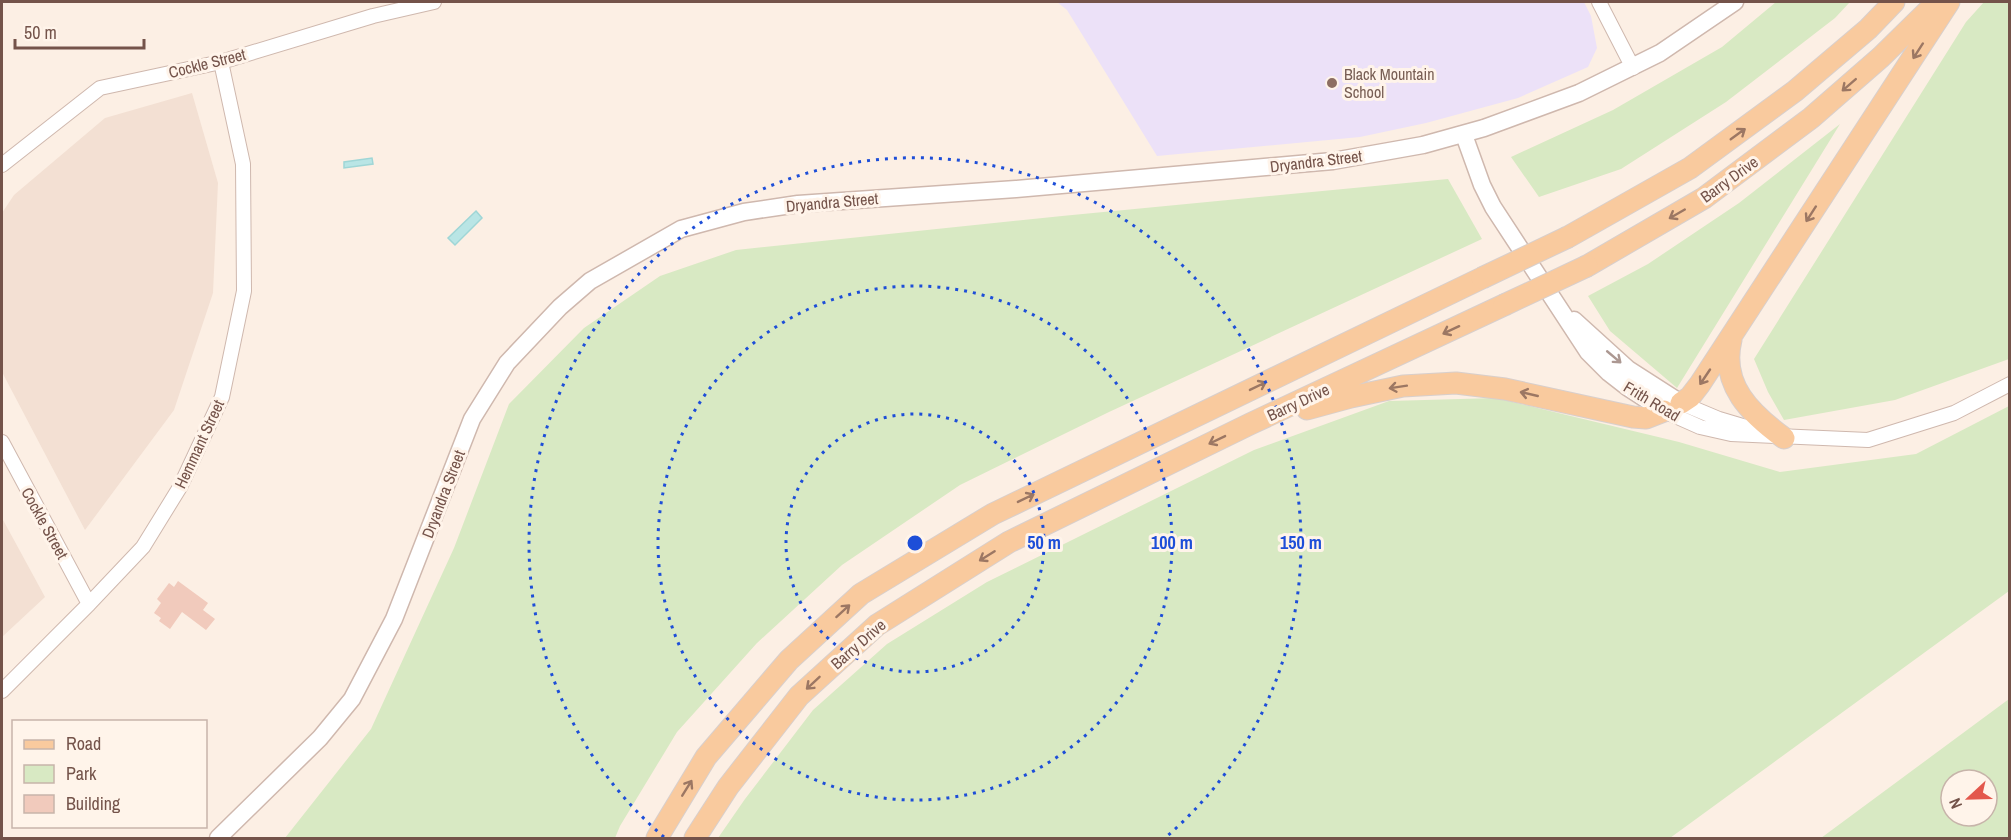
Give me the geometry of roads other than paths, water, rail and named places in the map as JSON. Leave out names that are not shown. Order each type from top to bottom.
[{"type":"main road","name":"Barry Drive","points":[[657,838],[706,757],[789,660],[861,594],[993,514],[1568,237],[1690,168],[1795,91],[1868,29],[1894,2]]},
{"type":"main road","name":"Barry Drive","points":[[695,838],[728,787],[799,696],[877,624],[1009,542],[1250,424],[1587,266],[1704,198],[1811,118],[1881,57],[1937,2]]},
{"type":"main road","points":[[1250,424],[1403,386],[1456,382],[1505,389],[1646,418],[1690,397],[1701,384],[1950,2]]},
{"type":"main road","points":[[1732,336],[1729,360],[1732,380],[1738,394],[1762,422],[1784,438]]},
{"type":"street","name":"Cockle Street","points":[[2,165],[100,88],[222,62],[373,16],[434,2]]},
{"type":"street","points":[[1599,2],[1632,68]]},
{"type":"street","name":"Dryandra Street","points":[[218,838],[320,738],[352,699],[394,619],[472,419],[507,363],[560,307],[590,281],[681,229],[744,212],[798,204],[1028,188],[1333,161],[1423,145],[1464,135],[1549,105],[1632,68],[1660,54],[1735,2]]},
{"type":"street","name":"Hemmant Street","points":[[2,691],[143,547],[180,487],[222,397],[244,291],[244,280],[243,164],[222,62]]},
{"type":"street","name":"Frith Road","points":[[1464,135],[1482,185],[1493,207],[1556,303],[1673,407],[1784,438],[1868,440],[1954,413],[2010,384]]},
{"type":"street","name":"Cockle Street","points":[[2,442],[89,604]]},
{"type":"water","points":[[372,158],[373,164],[344,168],[344,162]]},
{"type":"water","points":[[476,211],[482,218],[455,245],[448,238]]},
{"type":"place","name":"Black Mountain School","points":[[1332,83]]}]
